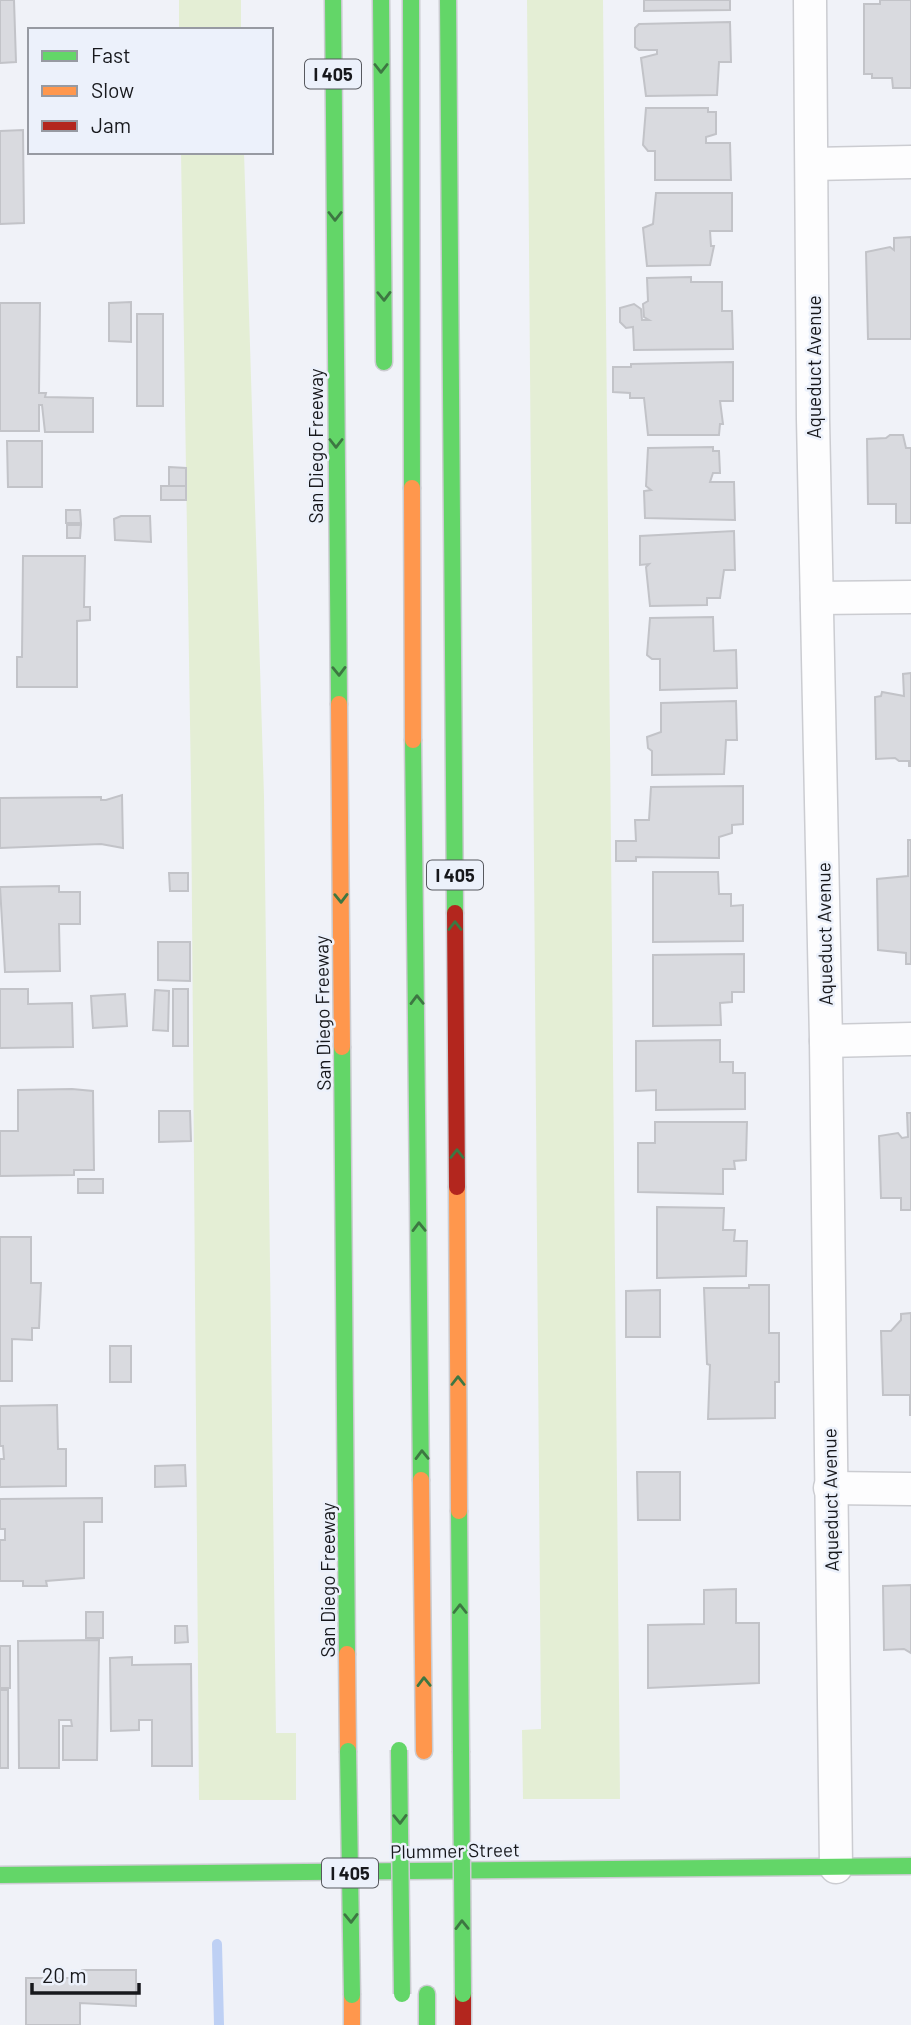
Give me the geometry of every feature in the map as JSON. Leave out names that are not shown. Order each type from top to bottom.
[{"type":"main road","name":"San Diego Freeway","points":[[333,0],[352,2025]]},
{"type":"main road","points":[[381,0],[385,385]]},
{"type":"main road","points":[[411,0],[412,598],[424,1757]]},
{"type":"main road","name":"I 405","points":[[448,0],[463,2025]]},
{"type":"main road","points":[[399,1744],[402,2015]]},
{"type":"main road","points":[[425,1859],[426,1886]]},
{"type":"main road","name":"Plummer Street","points":[[0,1875],[911,1866]]},
{"type":"main road","points":[[427,1987],[427,2025]]},
{"type":"street","name":"Aqueduct Avenue","points":[[810,0],[836,1867]]},
{"type":"street","points":[[812,164],[911,162]]},
{"type":"street","points":[[817,598],[911,597]]},
{"type":"street","points":[[826,1041],[911,1039]]},
{"type":"street","points":[[830,1489],[911,1489]]},
{"type":"green space","points":[[179,0],[241,0],[241,28],[179,28]]},
{"type":"green space","points":[[527,0],[603,0],[620,1799],[523,1799],[522,1730],[541,1729]]},
{"type":"green space","points":[[181,154],[244,154],[264,796],[276,1733],[296,1733],[296,1800],[199,1800],[191,786]]},
{"type":"building","points":[[0,0],[14,0],[16,62],[0,63]]},
{"type":"building","points":[[644,0],[730,0],[730,10],[644,11]]},
{"type":"building","points":[[880,0],[911,0],[911,88],[893,88],[892,78],[872,78],[872,74],[864,74],[864,4],[880,4]]},
{"type":"building","points":[[730,22],[731,62],[719,62],[717,95],[646,96],[641,58],[657,54],[657,50],[639,50],[635,47],[635,28],[639,24]]},
{"type":"building","points":[[646,108],[708,108],[708,112],[716,112],[716,134],[706,137],[706,143],[730,143],[731,180],[655,180],[655,151],[648,151],[643,145]]},
{"type":"building","points":[[23,130],[24,223],[0,224],[0,131]]},
{"type":"building","points":[[656,193],[732,193],[732,231],[710,231],[711,246],[714,246],[710,265],[647,266],[643,228],[653,224]]},
{"type":"building","points":[[911,237],[911,339],[868,339],[866,252],[890,247],[894,250],[894,238]]},
{"type":"building","points":[[691,277],[691,282],[722,282],[722,311],[732,311],[733,349],[634,350],[633,327],[626,328],[620,322],[620,308],[634,304],[641,309],[642,320],[649,320],[644,317],[643,304],[648,301],[647,278]]},
{"type":"building","points":[[131,302],[131,342],[109,341],[109,303]]},
{"type":"building","points":[[0,303],[40,303],[39,393],[46,393],[45,397],[93,398],[93,432],[45,432],[42,405],[39,405],[39,431],[0,431]]},
{"type":"building","points":[[137,314],[163,314],[163,406],[137,406]]},
{"type":"building","points":[[733,362],[733,401],[720,401],[723,424],[720,424],[719,435],[648,435],[644,398],[630,398],[630,393],[613,392],[613,367],[631,367],[631,364]]},
{"type":"building","points":[[890,435],[903,435],[906,448],[911,448],[911,523],[896,523],[896,504],[868,504],[867,439],[886,438]]},
{"type":"building","points":[[7,441],[42,441],[42,487],[8,487]]},
{"type":"building","points":[[713,447],[713,451],[719,451],[720,473],[713,473],[710,482],[734,482],[735,520],[645,518],[644,491],[651,490],[646,486],[648,448]]},
{"type":"building","points":[[169,467],[186,468],[186,486],[169,486]]},
{"type":"building","points":[[161,486],[186,486],[186,500],[161,500]]},
{"type":"building","points":[[66,510],[80,510],[81,523],[66,523]]},
{"type":"building","points":[[121,516],[150,516],[151,542],[115,540],[114,519]]},
{"type":"building","points":[[67,525],[81,525],[80,538],[67,538]]},
{"type":"building","points":[[734,531],[735,570],[724,570],[720,598],[707,598],[707,605],[650,606],[646,567],[649,564],[640,565],[640,536]]},
{"type":"building","points":[[23,556],[85,556],[84,607],[90,607],[90,620],[77,621],[77,687],[17,687],[17,657],[22,657]]},
{"type":"building","points":[[713,617],[714,651],[736,650],[737,688],[660,690],[660,659],[652,659],[647,655],[650,618]]},
{"type":"building","points":[[911,673],[909,766],[909,761],[895,758],[876,759],[875,697],[881,696],[882,692],[904,696],[903,674]]},
{"type":"building","points":[[736,701],[737,740],[726,740],[724,774],[652,775],[652,751],[648,748],[647,737],[661,732],[661,703]]},
{"type":"building","points":[[743,786],[743,824],[732,825],[732,833],[719,837],[719,858],[636,857],[636,861],[616,861],[616,841],[636,841],[635,820],[649,820],[651,787]]},
{"type":"building","points":[[122,795],[123,848],[101,844],[0,848],[0,798],[101,797],[101,800],[106,800]]},
{"type":"building","points":[[908,840],[911,840],[911,964],[906,964],[906,953],[878,950],[877,879],[908,876]]},
{"type":"building","points":[[653,872],[718,872],[719,894],[731,894],[731,906],[743,905],[743,941],[653,942]]},
{"type":"building","points":[[169,873],[188,873],[188,891],[170,891]]},
{"type":"building","points":[[59,886],[59,892],[80,892],[80,924],[59,924],[60,971],[5,972],[0,887]]},
{"type":"building","points":[[158,942],[190,942],[190,981],[158,980]]},
{"type":"building","points":[[744,954],[744,992],[732,992],[732,1002],[720,1003],[721,1025],[653,1026],[653,955]]},
{"type":"building","points":[[0,989],[28,989],[28,1004],[72,1003],[73,1047],[0,1048]]},
{"type":"building","points":[[173,989],[188,989],[188,1046],[173,1046]]},
{"type":"building","points":[[155,990],[169,991],[168,1031],[153,1030]]},
{"type":"building","points":[[125,994],[127,1026],[93,1028],[91,996]]},
{"type":"building","points":[[720,1040],[720,1062],[733,1062],[733,1073],[745,1073],[745,1109],[656,1110],[656,1090],[636,1091],[636,1041]]},
{"type":"building","points":[[18,1090],[93,1091],[94,1170],[74,1170],[74,1175],[0,1176],[0,1131],[18,1131]]},
{"type":"building","points":[[159,1111],[190,1111],[191,1141],[159,1142]]},
{"type":"building","points":[[907,1113],[911,1113],[911,1210],[901,1210],[901,1198],[881,1198],[879,1136],[898,1133],[902,1138],[908,1137]]},
{"type":"building","points":[[655,1122],[747,1122],[746,1160],[734,1161],[735,1169],[723,1169],[723,1194],[638,1192],[638,1143],[655,1143]]},
{"type":"building","points":[[78,1179],[103,1179],[103,1193],[78,1193]]},
{"type":"building","points":[[657,1207],[724,1208],[723,1230],[735,1230],[734,1241],[747,1241],[746,1276],[657,1278]]},
{"type":"building","points":[[0,1237],[31,1237],[31,1283],[41,1283],[39,1328],[32,1328],[32,1340],[12,1339],[12,1381],[0,1381]]},
{"type":"building","points":[[749,1285],[769,1285],[769,1333],[779,1333],[779,1382],[775,1382],[775,1418],[708,1419],[710,1365],[707,1364],[704,1288],[749,1288]]},
{"type":"building","points":[[660,1290],[660,1337],[626,1337],[626,1291]]},
{"type":"building","points":[[911,1313],[910,1415],[910,1395],[883,1395],[881,1331],[891,1331],[901,1320],[901,1314]]},
{"type":"building","points":[[110,1346],[131,1346],[131,1382],[110,1382]]},
{"type":"building","points":[[57,1405],[58,1449],[66,1449],[66,1486],[0,1487],[0,1459],[4,1459],[3,1446],[0,1446],[0,1406]]},
{"type":"building","points":[[185,1465],[186,1486],[155,1487],[155,1466]]},
{"type":"building","points":[[637,1472],[680,1472],[680,1520],[638,1520]]},
{"type":"building","points":[[102,1498],[102,1522],[84,1522],[84,1578],[46,1581],[47,1586],[23,1586],[23,1581],[0,1581],[0,1540],[5,1540],[5,1529],[0,1529],[0,1499]]},
{"type":"building","points":[[911,1585],[911,1653],[904,1649],[884,1650],[883,1586]]},
{"type":"building","points":[[736,1589],[736,1623],[759,1623],[759,1683],[648,1688],[648,1625],[704,1624],[704,1590]]},
{"type":"building","points":[[86,1612],[103,1612],[103,1638],[86,1638]]},
{"type":"building","points":[[175,1626],[187,1626],[188,1642],[175,1643]]},
{"type":"building","points":[[99,1640],[97,1760],[63,1760],[63,1726],[72,1726],[71,1720],[59,1720],[59,1768],[19,1768],[18,1641]]},
{"type":"building","points":[[0,1646],[10,1646],[10,1688],[0,1688]]},
{"type":"building","points":[[132,1657],[132,1665],[191,1664],[192,1766],[152,1766],[152,1720],[139,1720],[139,1730],[111,1731],[110,1658]]},
{"type":"building","points":[[0,1690],[8,1690],[8,1768],[0,1768]]},
{"type":"building","points":[[82,1970],[136,1970],[136,2006],[80,2003],[80,2025],[26,2025],[26,1978],[81,1978]]},
{"type":"waterway","points":[[217,1944],[219,2025]]},
{"type":"traffic: fast","points":[[333,0],[339,704]]},
{"type":"traffic: fast","points":[[381,0],[384,362]]},
{"type":"traffic: fast","points":[[411,0],[412,488]]},
{"type":"traffic: fast","points":[[448,0],[455,913]]},
{"type":"traffic: fast","points":[[413,740],[421,1480]]},
{"type":"traffic: fast","points":[[342,1047],[347,1654]]},
{"type":"traffic: fast","points":[[459,1511],[461,1751]]},
{"type":"traffic: fast","points":[[399,1750],[402,1994]]},
{"type":"traffic: fast","points":[[348,1751],[352,1995]]},
{"type":"traffic: fast","points":[[461,1751],[463,1994]]},
{"type":"traffic: fast","points":[[0,1875],[911,1866]]},
{"type":"traffic: fast","points":[[427,1994],[427,2025]]},
{"type":"traffic: slow","points":[[412,488],[413,740]]},
{"type":"traffic: slow","points":[[339,704],[342,1047]]},
{"type":"traffic: slow","points":[[457,1187],[459,1511]]},
{"type":"traffic: slow","points":[[421,1480],[424,1751]]},
{"type":"traffic: slow","points":[[347,1654],[348,1751]]},
{"type":"traffic: slow","points":[[352,1995],[352,2025]]},
{"type":"traffic: jam","points":[[455,913],[457,1187]]},
{"type":"traffic: jam","points":[[463,1994],[463,2025]]}]
